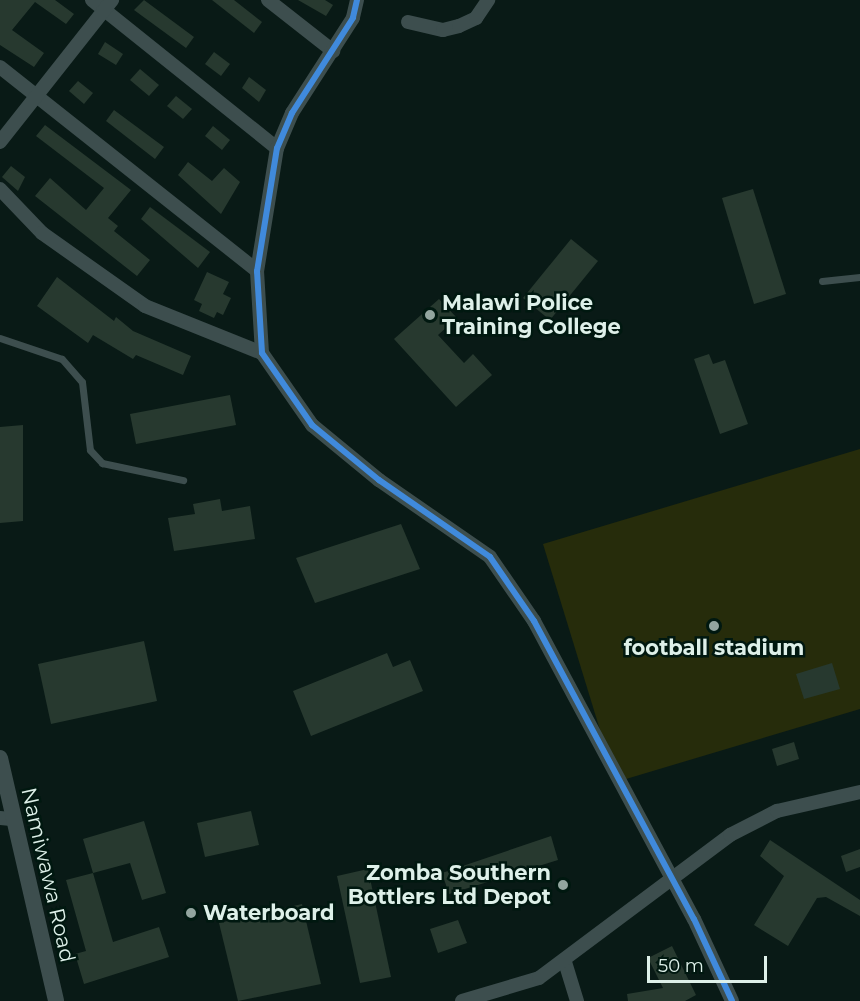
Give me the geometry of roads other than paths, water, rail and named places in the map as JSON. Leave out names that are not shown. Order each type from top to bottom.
[{"type":"street","points":[[92,0],[108,5],[277,148]]},
{"type":"street","points":[[268,0],[333,51]]},
{"type":"street","points":[[357,0],[333,51],[292,113],[277,148],[257,271],[262,353],[312,425],[379,480],[490,557],[534,621],[674,882],[732,1001]]},
{"type":"street","points":[[408,22],[443,30],[459,26],[476,18],[488,0]]},
{"type":"street","points":[[0,142],[108,5]]},
{"type":"street","points":[[0,67],[257,271]]},
{"type":"street","points":[[0,189],[42,233],[145,306],[262,353]]},
{"type":"street","name":"Namiwawa Road","points":[[0,758],[6,819],[56,1001]]},
{"type":"street","points":[[462,1001],[514,989],[565,962],[674,882],[694,859],[777,811],[860,792]]},
{"type":"street","points":[[565,962],[577,1001]]},
{"type":"lane","points":[[822,280],[860,277]]},
{"type":"lane","points":[[0,338],[62,359],[82,382],[90,450],[102,463],[183,480]]},
{"type":"place","name":"Malawi Police Training College","points":[[430,315]]},
{"type":"place","name":"football stadium","points":[[714,626]]},
{"type":"place","name":"Zomba Southern Bottlers Ltd Depot","points":[[563,885]]},
{"type":"place","name":"Waterboard","points":[[191,913]]}]
